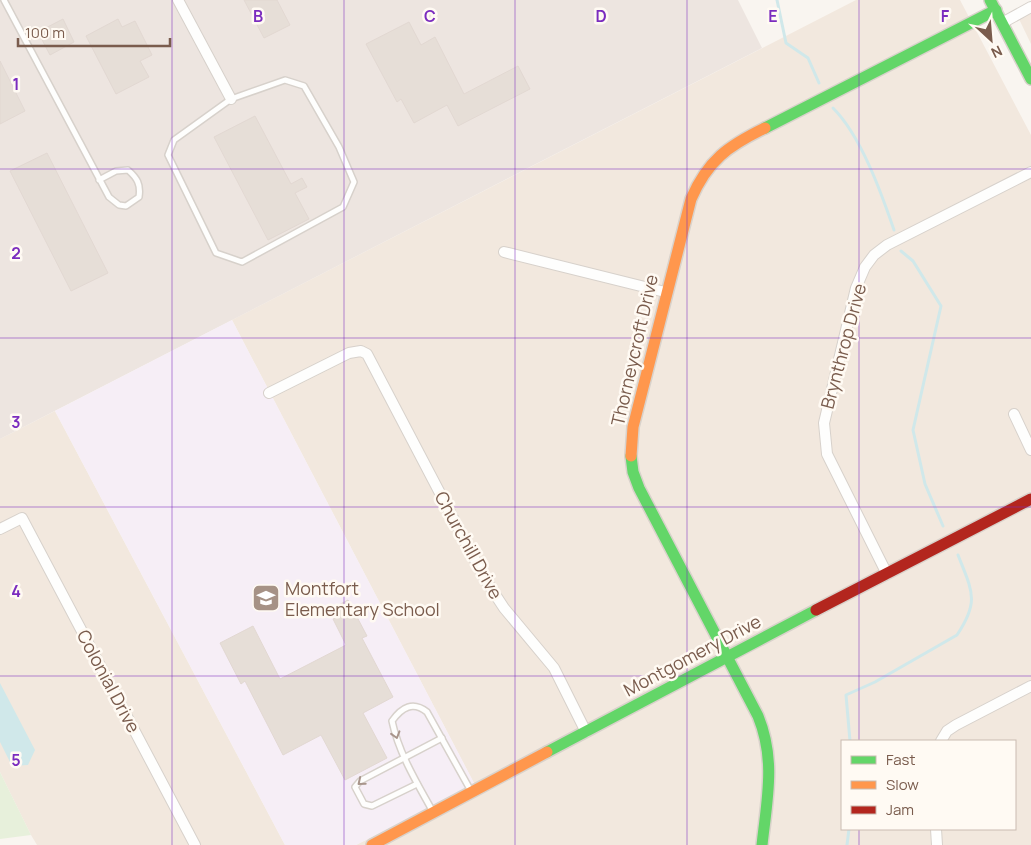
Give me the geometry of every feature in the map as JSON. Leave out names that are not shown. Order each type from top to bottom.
[{"type":"street","points":[[178,0],[231,99]]},
{"type":"street","points":[[993,5],[1031,79]]},
{"type":"street","name":"Thorneycroft Drive","points":[[762,845],[769,780],[770,750],[758,716],[653,516],[633,472],[631,452],[633,427],[665,292],[691,196],[699,178],[717,155],[769,124],[993,5]]},
{"type":"street","points":[[1002,23],[1031,7]]},
{"type":"street","name":"Brynthrop Drive","points":[[887,574],[838,478],[825,445],[826,411],[856,288],[865,268],[874,255],[887,244],[1031,172]]},
{"type":"street","points":[[504,252],[665,292]]},
{"type":"street","name":"Churchill Drive","points":[[269,393],[349,354],[361,351],[369,357],[485,579],[504,608],[554,668],[586,732]]},
{"type":"street","points":[[1014,414],[1031,450]]},
{"type":"street","name":"Montgomery Drive","points":[[372,845],[727,656],[1031,499]]},
{"type":"street","name":"Colonial Drive","points":[[0,529],[22,518],[195,845]]},
{"type":"street","points":[[942,740],[947,731],[956,725],[1031,686]]},
{"type":"street","points":[[936,830],[937,845]]},
{"type":"lane","points":[[4,0],[99,180],[109,197],[119,206],[126,206],[138,197],[140,189],[137,178],[128,170],[116,171],[99,180]]},
{"type":"lane","points":[[284,80],[304,86],[339,147],[354,182],[343,207],[242,262],[216,253],[168,155],[174,140],[231,99],[284,80]]},
{"type":"lane","points":[[433,812],[404,759],[392,721],[398,712],[411,705],[420,707],[428,712],[471,792]]},
{"type":"lane","points":[[417,784],[372,806],[364,804],[355,788],[360,781],[442,738]]},
{"type":"shaded area","points":[[0,0],[738,0],[762,48],[0,439]]},
{"type":"shaded area","points":[[856,0],[960,0],[1031,135],[1031,845],[356,845],[475,785],[232,320]]},
{"type":"shaded area","points":[[1031,13],[1031,44],[1019,19]]},
{"type":"shaded area","name":"Montfort Elementary School","points":[[232,320],[475,785],[356,845],[285,845],[55,411]]},
{"type":"shaded area","points":[[55,411],[285,845],[37,845],[31,835],[0,772],[0,439]]},
{"type":"green space","points":[[0,772],[31,835],[0,839]]},
{"type":"water","points":[[0,683],[35,750],[28,765],[12,766],[0,742]]},
{"type":"building","points":[[244,0],[277,0],[290,25],[264,38]]},
{"type":"building","points":[[63,19],[74,42],[50,55],[38,32]]},
{"type":"building","points":[[118,19],[122,27],[135,21],[152,55],[140,61],[149,77],[116,94],[86,36]]},
{"type":"building","points":[[409,22],[421,45],[435,37],[464,94],[518,66],[530,89],[458,126],[447,105],[414,123],[401,99],[397,102],[366,44]]},
{"type":"building","points":[[0,61],[25,111],[0,124]]},
{"type":"building","points":[[255,116],[291,184],[302,178],[307,187],[295,193],[309,219],[268,240],[214,137]]},
{"type":"building","points":[[47,153],[108,273],[71,291],[10,171]]},
{"type":"building","points":[[348,600],[367,636],[362,638],[393,697],[363,713],[387,758],[345,780],[321,735],[283,755],[245,681],[241,684],[220,643],[253,626],[280,679],[346,645],[333,619],[336,618],[331,609]]},
{"type":"waterway","points":[[777,0],[786,43],[808,58],[819,83]]},
{"type":"waterway","points":[[833,108],[853,134],[861,149],[894,230]]},
{"type":"waterway","points":[[901,251],[913,261],[941,306],[913,430],[925,484],[943,526]]},
{"type":"waterway","points":[[850,740],[846,695],[875,682],[957,635],[969,613],[971,604],[970,587],[958,555]]},
{"type":"waterway","points":[[847,845],[849,830]]},
{"type":"traffic: fast","points":[[990,0],[1031,79]]},
{"type":"traffic: fast","points":[[765,128],[996,10]]},
{"type":"traffic: fast","points":[[631,456],[633,472],[639,488],[758,716],[764,732],[769,780],[762,845]]},
{"type":"traffic: fast","points":[[547,752],[816,610]]},
{"type":"traffic: slow","points":[[631,456],[633,427],[691,199],[705,174],[720,156],[740,141],[765,128]]},
{"type":"traffic: slow","points":[[372,845],[547,752]]},
{"type":"traffic: jam","points":[[816,610],[1031,499]]},
{"type":"place","name":"Montfort Elementary School","points":[[266,598]]}]
